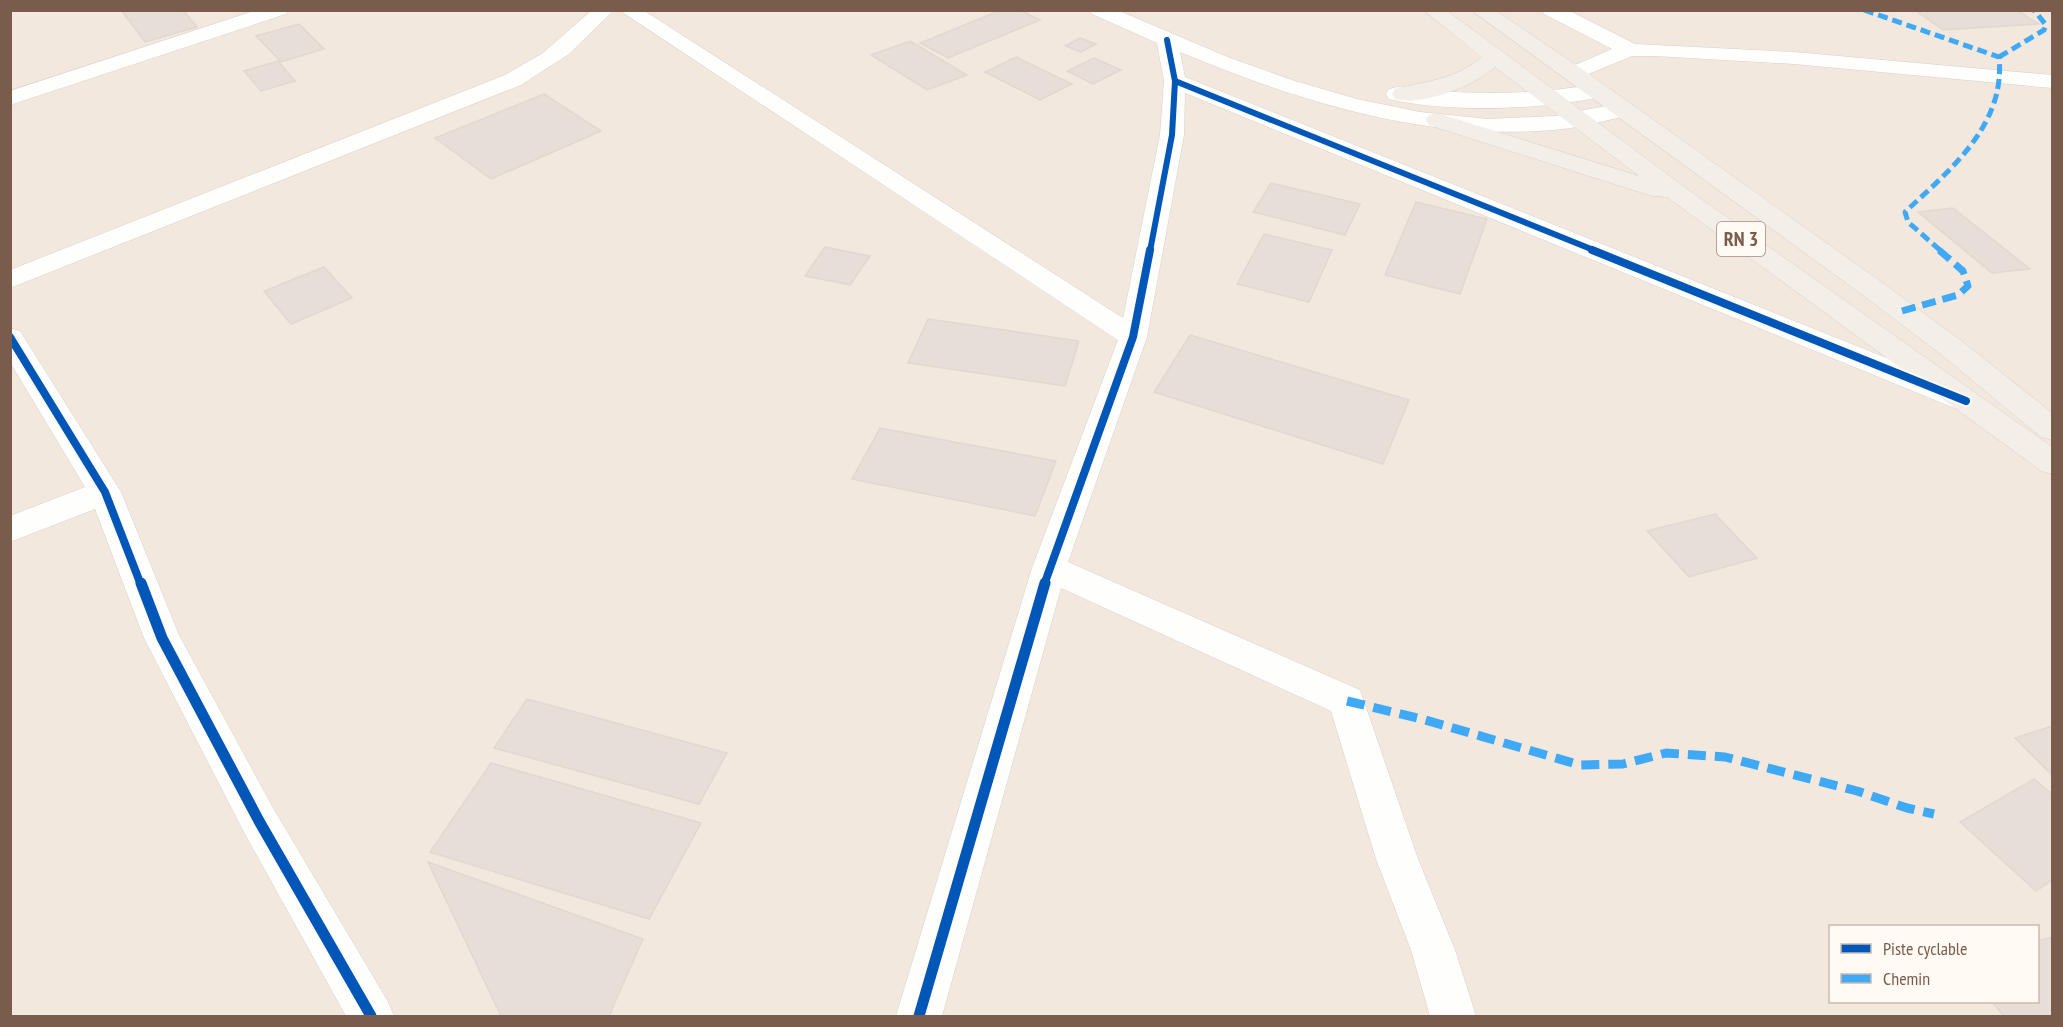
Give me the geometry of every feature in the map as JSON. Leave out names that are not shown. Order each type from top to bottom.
[{"type":"main road","name":"RN 3","points":[[1433,10],[1685,199],[2052,463]]},
{"type":"main road","name":"RN 3","points":[[1481,10],[1574,74],[1870,287],[1953,349],[2052,429]]},
{"type":"main road","points":[[1403,94],[1459,83],[1479,72],[1495,56]]},
{"type":"main road","points":[[1437,120],[1685,199]]},
{"type":"street","points":[[10,98],[279,10]]},
{"type":"street","points":[[10,280],[513,80],[538,68],[563,51],[604,10]]},
{"type":"street","points":[[629,10],[1133,337]]},
{"type":"street","points":[[1099,10],[1171,42],[1301,92],[1385,112],[1437,120],[1516,125],[1580,120],[1621,110]]},
{"type":"street","points":[[1551,10],[1631,50]]},
{"type":"street","points":[[919,1017],[1049,568],[1133,337],[1172,135],[1175,81],[1171,42]]},
{"type":"street","points":[[1171,42],[1317,81],[1403,94],[1481,99],[1552,99],[1596,91]]},
{"type":"street","points":[[1574,74],[1611,56],[1631,50],[1794,58],[2052,82]]},
{"type":"street","points":[[1175,81],[1966,401]]},
{"type":"street","points":[[10,337],[105,492],[162,638],[259,821],[371,1017]]},
{"type":"street","points":[[10,530],[105,492]]},
{"type":"street","points":[[1049,568],[1347,701],[1397,859],[1433,950],[1453,1017]]},
{"type":"shaded area","points":[[10,11],[2052,11],[2052,1016],[11,1016]]},
{"type":"building","points":[[121,10],[183,10],[197,27],[145,42]]},
{"type":"building","points":[[1001,10],[1020,10],[1040,20],[948,58],[920,43]]},
{"type":"building","points":[[1915,10],[2017,10],[2039,24],[1943,30]]},
{"type":"building","points":[[299,24],[324,49],[281,62],[256,36]]},
{"type":"building","points":[[1080,38],[1096,44],[1081,52],[1065,46]]},
{"type":"building","points":[[910,41],[967,75],[927,90],[871,55]]},
{"type":"building","points":[[1016,57],[1072,84],[1040,100],[985,72]]},
{"type":"building","points":[[1094,58],[1121,70],[1093,84],[1067,71]]},
{"type":"building","points":[[278,61],[295,81],[261,91],[244,71]]},
{"type":"building","points":[[544,94],[601,131],[491,179],[435,138]]},
{"type":"building","points":[[1271,183],[1360,204],[1345,235],[1253,212]]},
{"type":"building","points":[[1416,202],[1487,219],[1460,294],[1385,275]]},
{"type":"building","points":[[1953,208],[2030,269],[1992,273],[1918,212]]},
{"type":"building","points":[[1264,234],[1332,250],[1309,302],[1237,284]]},
{"type":"building","points":[[825,247],[870,256],[850,285],[805,276]]},
{"type":"building","points":[[324,267],[352,298],[291,324],[264,291]]},
{"type":"building","points":[[928,319],[1079,341],[1065,386],[908,363]]},
{"type":"building","points":[[1190,335],[1409,400],[1383,464],[1154,392]]},
{"type":"building","points":[[880,428],[1056,461],[1035,516],[852,479]]},
{"type":"building","points":[[1715,514],[1757,558],[1689,577],[1647,531]]},
{"type":"building","points":[[527,699],[727,753],[699,804],[494,748]]},
{"type":"building","points":[[2052,726],[2052,775],[2015,738]]},
{"type":"building","points":[[491,763],[701,823],[649,919],[430,852]]},
{"type":"building","points":[[2034,779],[2052,794],[2052,880],[2036,891],[1960,822]]},
{"type":"building","points":[[428,862],[643,939],[609,1016],[501,1016]]},
{"type":"building","points":[[2052,937],[2052,1016],[2004,1016],[1993,1003],[2039,1003],[2039,941]]},
{"type":"marked path","points":[[1864,10],[1999,57],[2001,77],[1992,108],[1978,136],[1959,162],[1905,212],[1908,222],[1963,271],[1968,286],[1958,295],[1902,311]]},
{"type":"marked path","points":[[1999,57],[2044,30],[2046,25],[2034,10]]},
{"type":"marked path","points":[[1347,701],[1422,719],[1580,765],[1623,764],[1666,753],[1725,757],[1857,791],[1907,808],[1934,814]]},
{"type":"cycle path","points":[[919,1016],[1049,568],[1133,337],[1172,135],[1175,81],[1167,40]]},
{"type":"cycle path","points":[[1175,81],[1966,401]]},
{"type":"cycle path","points":[[10,337],[105,492],[162,638],[259,821],[371,1016]]}]
